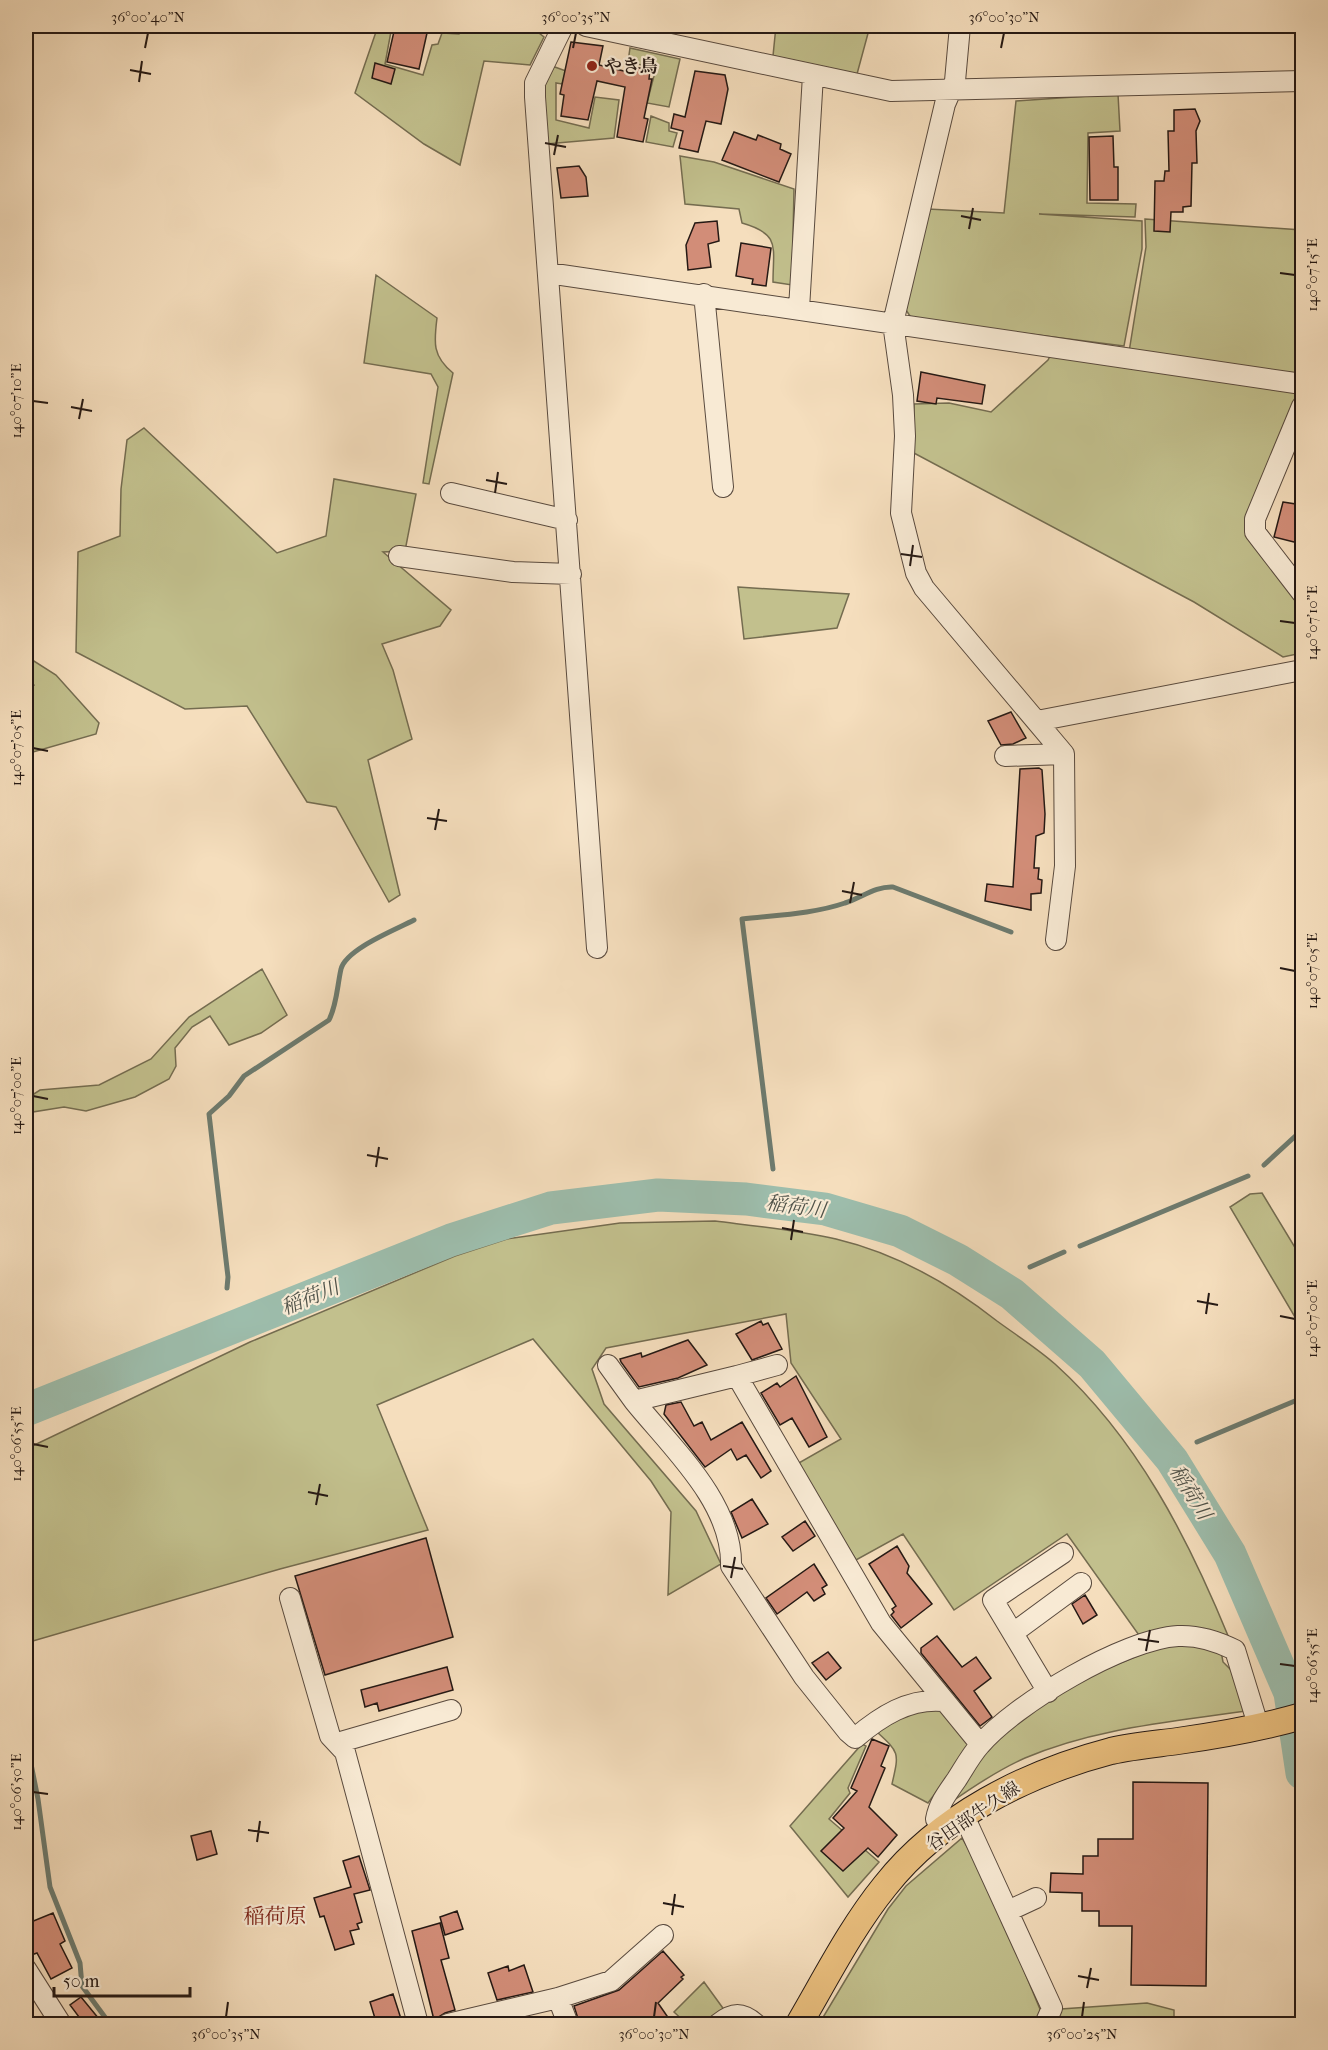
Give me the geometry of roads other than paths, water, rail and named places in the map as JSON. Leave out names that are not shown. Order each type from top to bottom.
[{"type":"main road","name":"谷田部牛久線","points":[[799,2025],[865,1912],[879,1893],[912,1858],[954,1823],[1004,1790],[1072,1763],[1113,1751],[1264,1727],[1302,1716]]},
{"type":"street","points":[[563,26],[535,83],[597,948]]},
{"type":"street","points":[[586,26],[891,91],[1302,81]]},
{"type":"street","points":[[960,26],[955,81],[945,104],[892,323],[905,426],[901,513],[916,573],[924,588],[994,675],[1038,721],[1064,754],[1065,866],[1056,940]]},
{"type":"street","points":[[799,309],[813,75]]},
{"type":"street","points":[[548,273],[704,294],[1302,384]]},
{"type":"street","points":[[704,294],[723,487]]},
{"type":"street","points":[[1302,406],[1255,519],[1255,532],[1302,593]]},
{"type":"street","points":[[451,493],[567,520]]},
{"type":"street","points":[[399,556],[513,572],[571,574]]},
{"type":"street","points":[[1038,721],[1302,670]]},
{"type":"street","points":[[1005,756],[1064,754]]},
{"type":"street","points":[[608,1365],[634,1401],[708,1491],[722,1515],[731,1550],[730,1566],[804,1677],[855,1738],[885,1716],[914,1702],[944,1701]]},
{"type":"street","points":[[634,1401],[777,1365]]},
{"type":"street","points":[[737,1376],[881,1623],[980,1744]]},
{"type":"street","points":[[1048,1692],[993,1600],[1063,1553]]},
{"type":"street","points":[[1013,1633],[1081,1583]]},
{"type":"street","points":[[290,1598],[330,1736],[345,1752],[418,2025]]},
{"type":"street","points":[[1045,2025],[1052,2008],[1008,1911],[954,1823],[936,1819],[938,1807],[980,1744],[1008,1720],[1083,1669],[1121,1651],[1175,1636],[1193,1636],[1217,1642],[1235,1650],[1264,1727]]},
{"type":"street","points":[[337,1743],[451,1710]]},
{"type":"street","points":[[1008,1911],[1036,1898]]},
{"type":"street","points":[[448,2025],[558,1998],[611,1981],[663,1935]]},
{"type":"street","points":[[26,1969],[61,2025]]},
{"type":"street","points":[[558,1998],[568,2025]]},
{"type":"street","points":[[718,2025],[733,2014],[746,2016],[756,2025]]},
{"type":"waterway","points":[[773,1169],[742,919],[820,910],[845,903],[881,888],[893,887],[1011,932]]},
{"type":"waterway","points":[[227,1288],[228,1277],[209,1114],[229,1096],[244,1076],[329,1020],[341,969],[352,954],[361,947],[414,920]]},
{"type":"waterway","points":[[1264,1165],[1302,1130]]},
{"type":"waterway","points":[[1080,1246],[1248,1176]]},
{"type":"waterway","name":"稲荷川","points":[[26,1410],[451,1240],[551,1208],[658,1195],[746,1199],[825,1209],[900,1231],[958,1260],[1012,1294],[1092,1364],[1172,1460],[1230,1554],[1290,1693],[1302,1773]]},
{"type":"waterway","points":[[1030,1267],[1064,1252]]},
{"type":"waterway","points":[[1197,1442],[1302,1398]]},
{"type":"waterway","points":[[26,1739],[38,1799],[50,1887],[80,1963],[82,1986],[110,2024]]},
{"type":"place","name":"やき鳥","points":[[592,66]]},
{"type":"district","name":"稲荷原","points":[[275,1916]]}]
